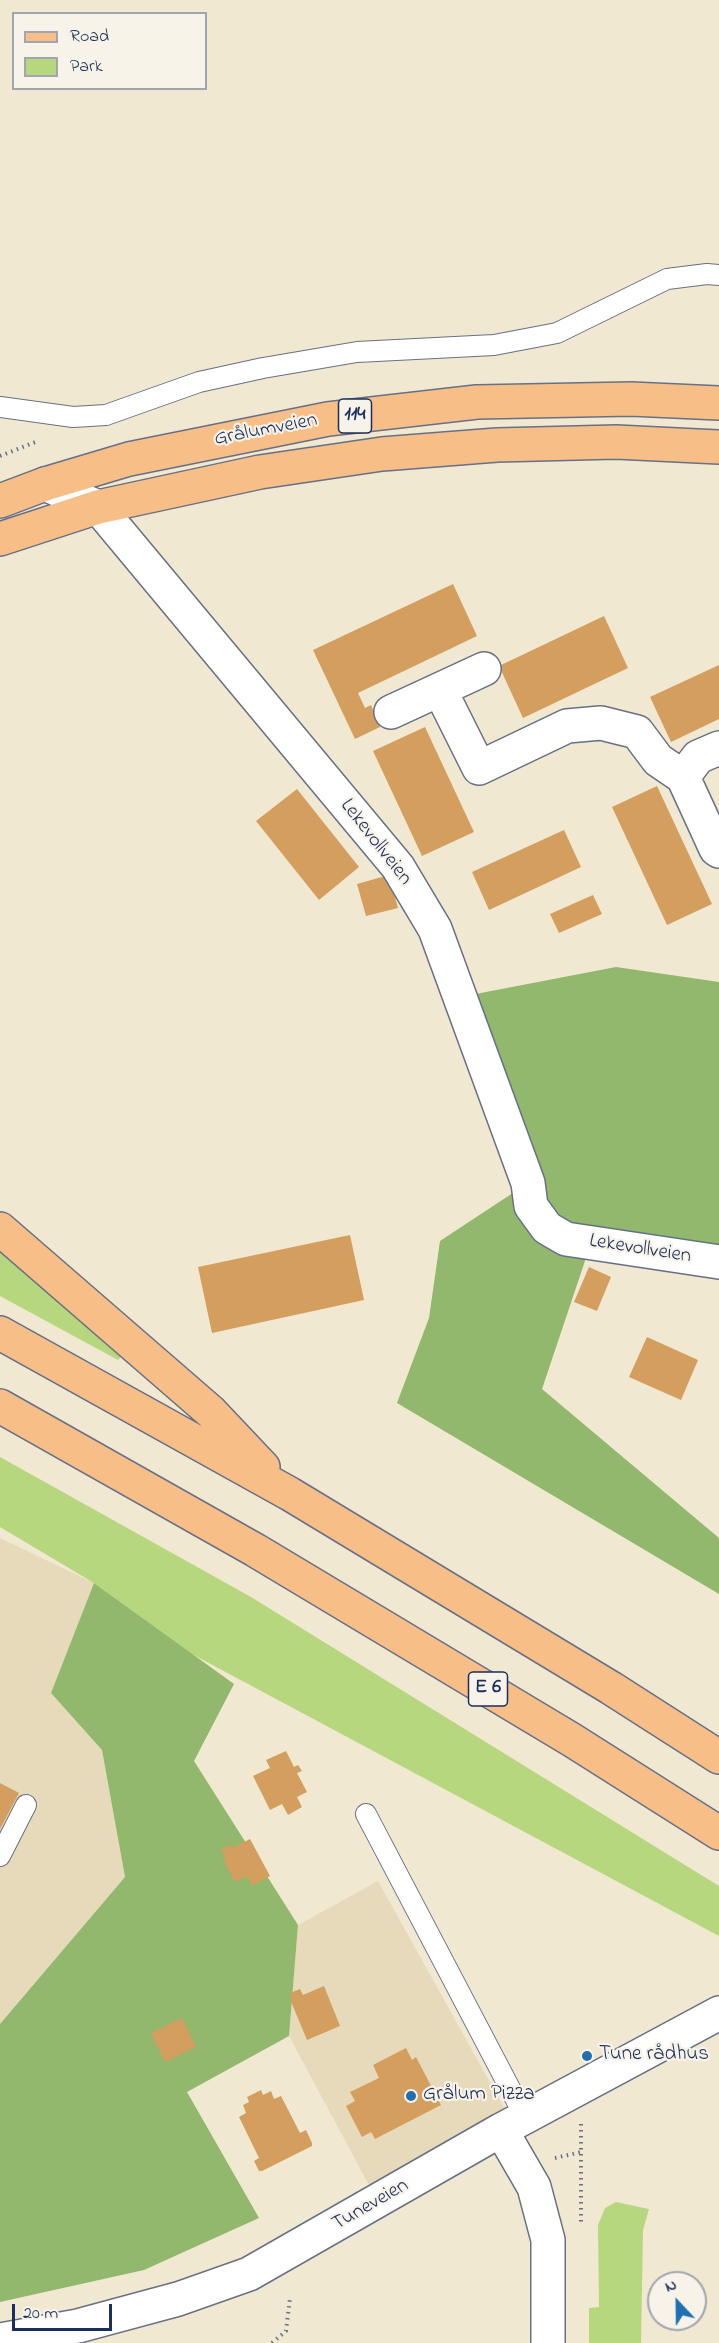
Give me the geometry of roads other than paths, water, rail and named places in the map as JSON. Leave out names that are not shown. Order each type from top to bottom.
[{"type":"main road","name":"Grålumveien","points":[[0,501],[45,484],[129,459],[328,419],[477,402],[631,399],[719,403]]},
{"type":"main road","name":"Grålumveien","points":[[0,539],[98,507],[260,472],[382,454],[497,445],[616,442],[719,447]]},
{"type":"main road","points":[[0,1229],[211,1412],[290,1494]]},
{"type":"main road","points":[[0,1333],[290,1494],[610,1688],[719,1757]]},
{"type":"main road","name":"E 6","points":[[0,1406],[275,1561],[562,1734],[719,1833]]},
{"type":"street","name":"Lekevollveien","points":[[45,484],[98,507],[398,867],[435,929],[528,1184],[531,1206],[547,1228],[566,1239],[719,1262]]},
{"type":"street","points":[[391,712],[484,669]]},
{"type":"street","points":[[440,690],[478,768],[567,726],[601,723],[637,732],[657,760],[683,777],[716,849],[719,851]]},
{"type":"street","points":[[683,777],[698,757],[719,748]]},
{"type":"street","name":"Tuneveien","points":[[0,2340],[78,2326],[178,2299],[249,2274],[513,2124],[719,2013]]},
{"type":"street","points":[[513,2124],[534,2187],[548,2240],[549,2343]]},
{"type":"lane","points":[[0,407],[73,417],[106,415],[199,382],[263,368],[357,352],[494,345],[557,333],[667,279],[707,274],[719,275]]},
{"type":"lane","points":[[0,1856],[26,1805]]},
{"type":"lane","points":[[366,1814],[513,2124]]},
{"type":"place","name":"Tune rådhus","points":[[587,2056]]},
{"type":"place","name":"Grålum Pizza","points":[[411,2096]]}]
